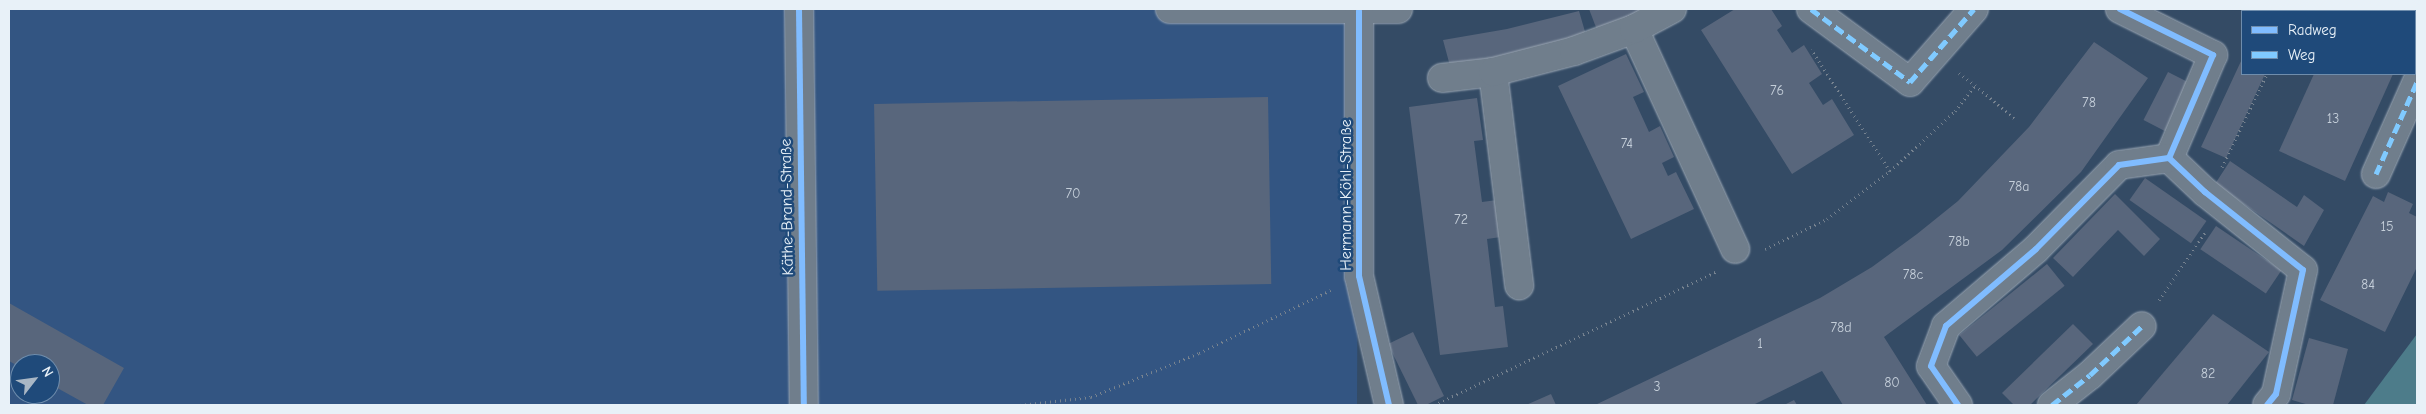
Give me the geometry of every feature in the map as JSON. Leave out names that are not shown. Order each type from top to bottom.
[{"type":"street","name":"Käthe-Brand-Straße","points":[[799,9],[804,405]]},
{"type":"street","points":[[1170,9],[1359,11],[1398,9]]},
{"type":"street","points":[[1442,78],[1493,72],[1574,51],[1634,29],[1672,9]]},
{"type":"street","points":[[1811,9],[1910,82],[1974,9]]},
{"type":"street","points":[[2120,9],[2213,55],[2169,158]]},
{"type":"street","name":"Hermann-Köhl-Straße","points":[[1359,11],[1359,276],[1389,405]]},
{"type":"street","points":[[1634,29],[1735,249]]},
{"type":"street","points":[[1493,72],[1519,285]]},
{"type":"street","points":[[2376,174],[2417,82]]},
{"type":"street","points":[[1958,405],[1931,366],[1946,326],[2036,249],[2120,166],[2169,158]]},
{"type":"street","points":[[2169,158],[2205,192],[2302,270],[2276,394],[2267,405]]},
{"type":"street","points":[[2052,405],[2090,376],[2142,326]]},
{"type":"path","points":[[1890,172],[1955,112],[1975,85],[2014,119]]},
{"type":"path","points":[[1020,405],[1090,397],[1199,353],[1359,276]]},
{"type":"shaded area","points":[[9,9],[1398,9],[1359,11],[1357,405],[9,405]]},
{"type":"shaded area","points":[[2417,334],[2417,405],[2364,405]]},
{"type":"building","points":[[1589,9],[1649,9],[1597,30]]},
{"type":"building","points":[[1735,9],[1771,9],[1782,26],[1777,30],[1792,53],[1804,45],[1822,74],[1809,83],[1823,105],[1832,99],[1854,135],[1792,174],[1701,30]]},
{"type":"building","points":[[2417,9],[2417,20],[2416,23],[2416,10],[2343,10]]},
{"type":"building","points":[[1579,11],[1586,35],[1513,55],[1450,66],[1443,40],[1507,29]]},
{"type":"building","points":[[2094,42],[2148,78],[2081,172],[2002,250],[1884,337],[1927,405],[1843,405],[1822,371],[1753,405],[1595,405],[1820,298],[1872,267],[1958,201],[2029,127]]},
{"type":"building","points":[[1626,54],[1644,92],[1633,97],[1649,132],[1660,126],[1674,157],[1662,163],[1668,176],[1676,172],[1694,209],[1631,239],[1558,86]]},
{"type":"building","points":[[2241,61],[2241,75],[2265,75],[2226,158],[2201,147]]},
{"type":"building","points":[[2168,72],[2190,83],[2166,131],[2143,120]]},
{"type":"building","points":[[2314,75],[2393,75],[2345,181],[2279,151]]},
{"type":"building","points":[[1268,97],[1271,284],[877,291],[874,104]]},
{"type":"building","points":[[1477,98],[1483,140],[1474,141],[1482,202],[1497,200],[1501,237],[1487,239],[1495,307],[1503,306],[1508,347],[1440,355],[1409,107]]},
{"type":"building","points":[[2230,161],[2297,207],[2304,195],[2324,210],[2304,246],[2215,184]]},
{"type":"building","points":[[2145,178],[2206,221],[2191,243],[2130,200]]},
{"type":"building","points":[[2388,192],[2413,204],[2409,213],[2417,217],[2417,267],[2385,332],[2320,300],[2373,196],[2384,202]]},
{"type":"building","points":[[2115,194],[2160,239],[2144,256],[2118,230],[2073,277],[2053,258]]},
{"type":"building","points":[[2216,226],[2281,270],[2266,293],[2200,249]]},
{"type":"building","points":[[2047,264],[2065,286],[1977,357],[1959,335]]},
{"type":"building","points":[[9,303],[124,368],[103,405],[88,405],[60,390],[60,354],[10,354],[9,361]]},
{"type":"building","points":[[2213,314],[2269,352],[2227,405],[2136,405]]},
{"type":"building","points":[[2073,324],[2093,344],[2030,405],[2014,405],[2002,393]]},
{"type":"building","points":[[1413,332],[1444,396],[1426,405],[1418,405],[1388,344]]},
{"type":"building","points":[[2309,338],[2348,349],[2333,405],[2309,405],[2292,400]]},
{"type":"building","points":[[1551,394],[1556,405],[1526,405]]},
{"type":"building","points":[[1794,400],[1797,405],[1784,405]]},
{"type":"marked path","points":[[1811,9],[1910,82],[1974,9]]},
{"type":"marked path","points":[[2376,174],[2417,82]]},
{"type":"marked path","points":[[2052,405],[2090,375],[2142,326]]},
{"type":"cycle path","points":[[799,9],[804,405]]},
{"type":"cycle path","points":[[2120,9],[2213,55],[2169,158],[2205,192],[2303,270],[2276,394],[2267,405]]},
{"type":"cycle path","points":[[1359,11],[1359,276],[1389,405]]},
{"type":"cycle path","points":[[1958,405],[1931,366],[1946,326],[2036,249],[2119,165],[2169,158]]}]
